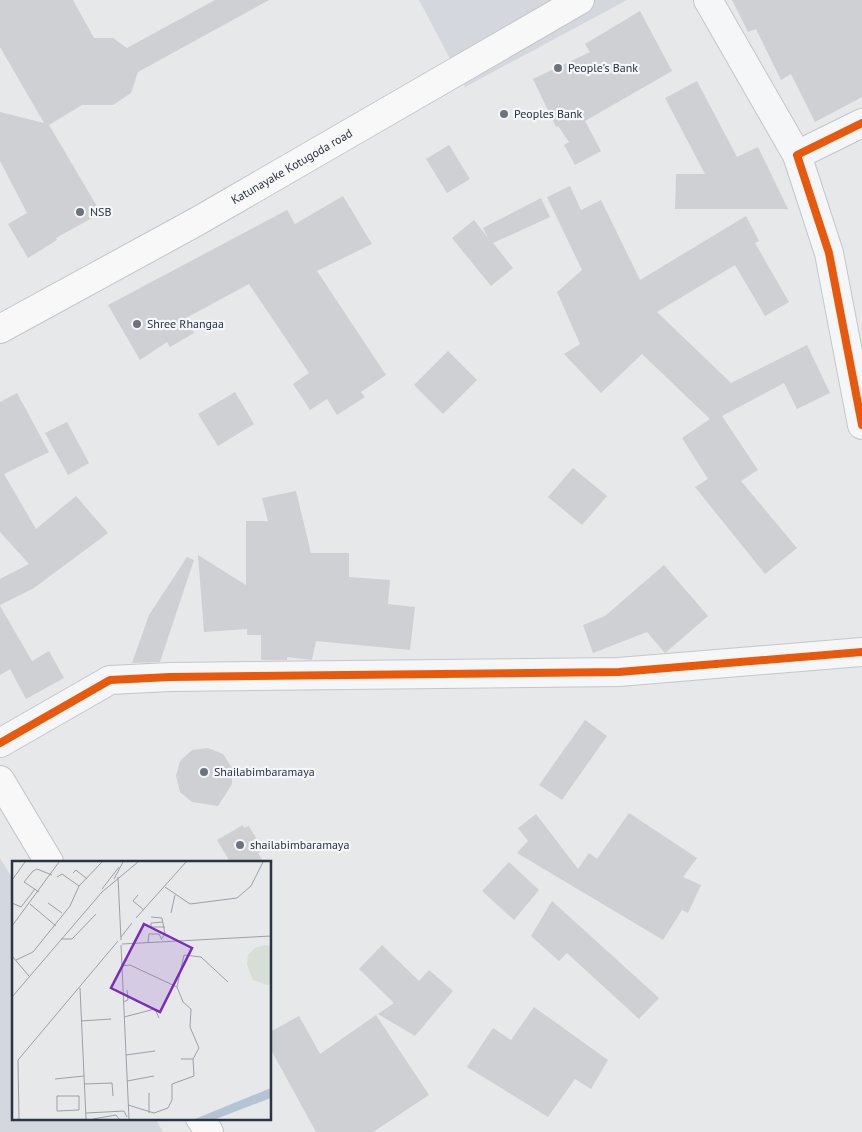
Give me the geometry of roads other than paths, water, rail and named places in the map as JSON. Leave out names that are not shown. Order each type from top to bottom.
[{"type":"main road","name":"Katunayake Kotugoda road","points":[[0,329],[196,222],[580,0]]},
{"type":"main road","points":[[0,780],[48,861]]},
{"type":"main road","points":[[201,1120],[209,1132]]},
{"type":"street","points":[[708,0],[797,155],[829,253],[862,425]]},
{"type":"street","points":[[797,155],[862,123]]},
{"type":"street","points":[[0,743],[110,680],[170,677],[619,672],[862,652]]},
{"type":"place","name":"People's Bank","points":[[558,68]]},
{"type":"place","name":"Peoples Bank","points":[[504,114]]},
{"type":"place","name":"NSB","points":[[80,212]]},
{"type":"place","name":"Shree Rhangaa","points":[[137,324]]},
{"type":"place","name":"Shailabimbaramaya","points":[[204,772]]},
{"type":"place","name":"shailabimbaramaya","points":[[240,845]]}]
